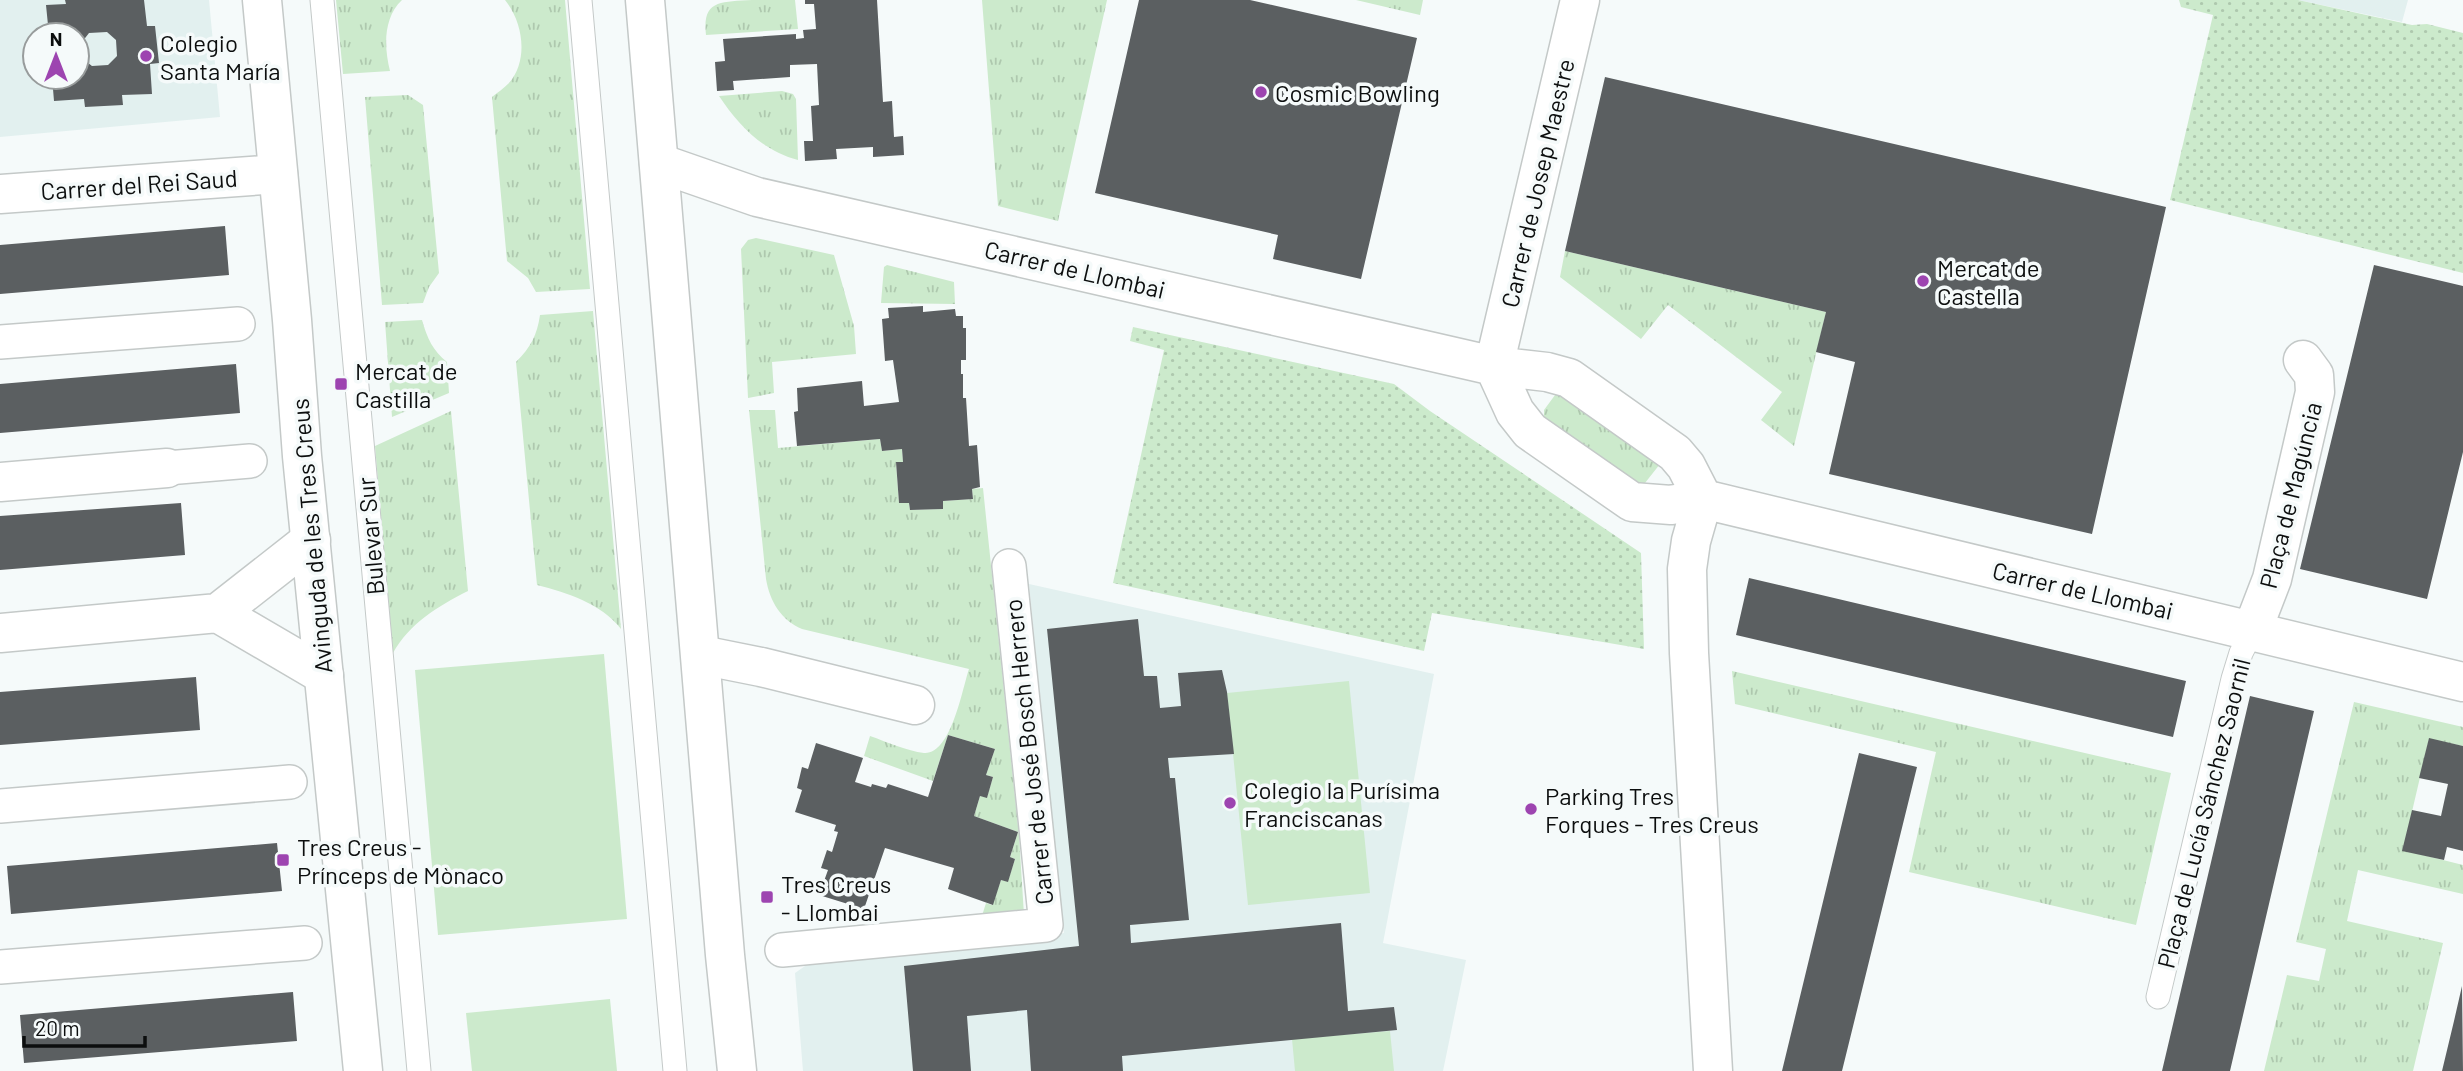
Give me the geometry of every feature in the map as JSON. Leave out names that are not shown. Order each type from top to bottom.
[{"type":"street","name":"Avinguda de les Tres Creus","points":[[262,0],[363,1071]]},
{"type":"street","points":[[645,0],[737,1071]]},
{"type":"street","name":"Carrer de Josep Maestre","points":[[1493,366],[1580,0]]},
{"type":"street","name":"Carrer de Llombai","points":[[659,163],[757,197],[1493,366],[1547,372],[1569,378],[1675,453],[1686,466],[1703,499]]},
{"type":"street","name":"Carrer del Rei Saud","points":[[0,194],[278,174]]},
{"type":"street","points":[[0,342],[238,324]]},
{"type":"street","name":"Plaça de Magúncia","points":[[2252,631],[2272,579],[2315,392],[2314,375],[2303,360]]},
{"type":"street","name":"Carrer de Llombai","points":[[1493,366],[1515,412],[1530,431],[1632,502],[1671,505],[1703,499],[2463,682]]},
{"type":"street","points":[[0,482],[250,461]]},
{"type":"street","points":[[1703,499],[1691,541],[1688,569],[1689,653],[1713,1071]]},
{"type":"street","points":[[0,633],[218,613],[311,540]]},
{"type":"street","name":"Carrer de José Bosch Herrero","points":[[782,950],[1046,925],[1009,566]]},
{"type":"street","points":[[218,613],[324,675]]},
{"type":"street","points":[[701,655],[915,705]]},
{"type":"street","points":[[0,806],[290,782]]},
{"type":"street","points":[[0,967],[305,943]]},
{"type":"lane","name":"Bulevar Sur","points":[[322,0],[419,1071]]},
{"type":"lane","points":[[580,0],[675,1071]]},
{"type":"lane","name":"Plaça de Lucía Sánchez Saornil","points":[[2158,997],[2233,679],[2241,653],[2252,631]]},
{"type":"shaded area","name":"Colegio Santa María","points":[[0,0],[209,0],[220,117],[0,137]]},
{"type":"shaded area","points":[[2298,0],[2408,0],[2402,22]]},
{"type":"shaded area","name":"Colegio la Purísima Franciscanas","points":[[1029,584],[1434,674],[1383,943],[1466,960],[1443,1071],[803,1071],[795,973],[818,957],[1064,933]]},
{"type":"green space","points":[[336,0],[402,0],[388,24],[387,52],[390,71],[343,74]]},
{"type":"green space","points":[[505,0],[565,0],[590,289],[536,292],[528,278],[507,261],[492,97],[509,83],[515,74],[521,41],[516,19]]},
{"type":"green space","points":[[795,0],[798,29],[706,35],[710,9],[731,1]]},
{"type":"green space","points":[[982,0],[1107,0],[1058,221],[998,206]]},
{"type":"green space","points":[[1356,0],[1423,0],[1420,15]]},
{"type":"green space","points":[[2179,0],[2298,0],[2412,25],[2427,24],[2463,33],[2463,273],[2170,200],[2213,15],[2181,7]]},
{"type":"green space","points":[[782,91],[793,94],[796,99],[798,160],[785,156],[753,136],[719,96]]},
{"type":"green space","points":[[408,95],[423,105],[439,273],[429,287],[423,303],[382,305],[365,97]]},
{"type":"green space","points":[[756,238],[834,255],[854,326],[856,354],[772,362],[774,393],[748,398],[741,249],[748,240]]},
{"type":"green space","points":[[1565,251],[1826,312],[1794,446],[1761,420],[1782,392],[1668,305],[1641,339],[1560,277]]},
{"type":"green space","points":[[887,265],[954,282],[955,304],[881,303],[884,267]]},
{"type":"green space","points":[[593,311],[621,629],[594,606],[537,585],[516,362],[532,340],[540,315]]},
{"type":"green space","points":[[422,320],[431,344],[447,362],[449,393],[392,417],[385,322]]},
{"type":"green space","points":[[1133,327],[1394,384],[1641,553],[1644,649],[1432,613],[1424,651],[1113,583],[1164,350],[1130,341]]},
{"type":"green space","points":[[1558,391],[1660,464],[1645,483],[1637,485],[1544,420],[1544,410]]},
{"type":"green space","points":[[749,410],[775,410],[778,448],[880,439],[882,451],[902,449],[903,462],[896,463],[899,503],[909,503],[910,510],[943,509],[943,501],[973,499],[972,489],[983,488],[1019,836],[1024,915],[981,919],[986,903],[992,905],[1001,880],[1008,881],[1015,859],[1010,857],[1018,832],[974,816],[980,796],[987,797],[993,777],[986,775],[995,749],[948,735],[933,781],[864,756],[870,736],[917,752],[933,751],[941,744],[954,720],[969,669],[802,629],[788,621],[774,603],[766,579]]},
{"type":"green space","points":[[451,411],[468,591],[425,617],[407,633],[393,653],[375,446]]},
{"type":"green space","points":[[604,654],[627,919],[438,935],[415,670]]},
{"type":"green space","points":[[1732,671],[2171,773],[2136,925],[1909,872],[1936,752],[1735,704]]},
{"type":"green space","points":[[1349,681],[1370,893],[1248,905],[1227,693]]},
{"type":"green space","points":[[2354,702],[2463,727],[2463,746],[2429,739],[2403,850],[2463,865],[2463,894],[2358,870],[2347,921],[2443,943],[2413,1071],[2264,1071],[2287,975],[2319,981],[2326,949],[2296,942]]},
{"type":"green space","points":[[610,999],[617,1071],[472,1071],[466,1013]]},
{"type":"green space","points":[[1390,1031],[1394,1071],[1295,1071],[1292,1039]]},
{"type":"building","points":[[65,0],[144,0],[147,26],[155,26],[159,63],[150,64],[152,94],[122,95],[123,105],[85,107],[84,99],[54,101],[53,91],[91,91],[91,65],[108,65],[117,56],[116,40],[107,32],[91,33],[91,21],[48,21],[46,5],[66,4]]},
{"type":"building","points":[[805,0],[877,0],[883,102],[892,101],[894,137],[903,136],[904,155],[873,157],[873,147],[836,149],[837,159],[805,161],[804,141],[813,141],[811,106],[819,105],[817,64],[790,65],[790,77],[733,81],[734,90],[717,91],[715,62],[725,61],[723,39],[796,34],[796,39],[804,38],[803,30],[816,29],[814,4],[805,4]]},
{"type":"building","name":"Cosmic Bowling","points":[[1139,0],[1250,0],[1417,38],[1361,279],[1273,259],[1278,235],[1095,193]]},
{"type":"building","name":"Mercat de Castella","points":[[1605,77],[2166,207],[2092,534],[1829,474],[1855,362],[1816,352],[1826,312],[1565,251]]},
{"type":"building","points":[[225,226],[229,275],[0,294],[0,245]]},
{"type":"building","points":[[2374,265],[2463,286],[2463,452],[2427,599],[2300,569]]},
{"type":"building","points":[[923,306],[923,312],[955,309],[956,316],[963,316],[963,328],[966,328],[966,360],[961,360],[963,398],[966,398],[969,446],[977,445],[980,487],[972,489],[973,499],[943,501],[943,509],[910,510],[909,503],[899,503],[896,462],[903,462],[902,449],[882,451],[880,439],[797,446],[794,412],[798,411],[797,388],[862,381],[864,406],[899,402],[893,360],[885,361],[882,319],[889,318],[888,308]]},
{"type":"building","points":[[236,364],[240,413],[0,433],[0,384]]},
{"type":"building","points":[[181,503],[185,555],[0,570],[0,516]]},
{"type":"building","points":[[1749,578],[2186,681],[2173,737],[1736,635]]},
{"type":"building","points":[[1138,619],[1144,676],[1157,676],[1160,708],[1181,706],[1178,673],[1222,670],[1234,754],[1168,758],[1170,778],[1175,778],[1189,920],[1130,925],[1131,943],[1341,923],[1348,1011],[1394,1007],[1397,1030],[1122,1056],[1123,1071],[1031,1071],[1027,1010],[967,1016],[971,1071],[913,1071],[904,966],[1079,946],[1047,629]]},
{"type":"building","points":[[196,677],[200,730],[0,745],[0,692]]},
{"type":"building","points":[[2250,696],[2314,711],[2230,1071],[2162,1071]]},
{"type":"building","points":[[948,735],[995,749],[986,775],[993,777],[987,798],[980,796],[974,816],[1018,832],[1010,857],[1015,859],[1008,882],[1001,880],[993,905],[948,889],[954,868],[885,848],[864,909],[819,895],[828,870],[821,868],[827,850],[832,852],[838,832],[834,831],[836,825],[795,812],[802,790],[797,788],[802,767],[808,769],[816,743],[863,758],[855,782],[886,788],[888,784],[928,797]]},
{"type":"building","points":[[2429,738],[2463,746],[2463,851],[2447,847],[2444,860],[2402,851],[2412,810],[2441,816],[2448,784],[2419,778]]},
{"type":"building","points":[[1859,753],[1917,767],[1842,1071],[1782,1071]]},
{"type":"building","points":[[277,843],[282,891],[11,914],[7,866]]},
{"type":"building","points":[[2462,986],[2463,1071],[2442,1071],[2454,1021]]},
{"type":"building","points":[[293,992],[297,1041],[24,1063],[20,1015]]},
{"type":"place","name":"Colegio Santa María","points":[[146,56]]},
{"type":"place","name":"Cosmic Bowling","points":[[1261,92]]},
{"type":"place","name":"Mercat de Castella","points":[[1923,281]]},
{"type":"place","name":"Mercat de Castilla","points":[[341,384]]},
{"type":"place","name":"Colegio la Purísima Franciscanas","points":[[1230,803]]},
{"type":"place","name":"Parking Tres Forques - Tres Creus","points":[[1531,809]]},
{"type":"place","name":"Tres Creus - Prínceps de Mònaco","points":[[283,860]]},
{"type":"place","name":"Tres Creus - Llombai","points":[[767,897]]}]
